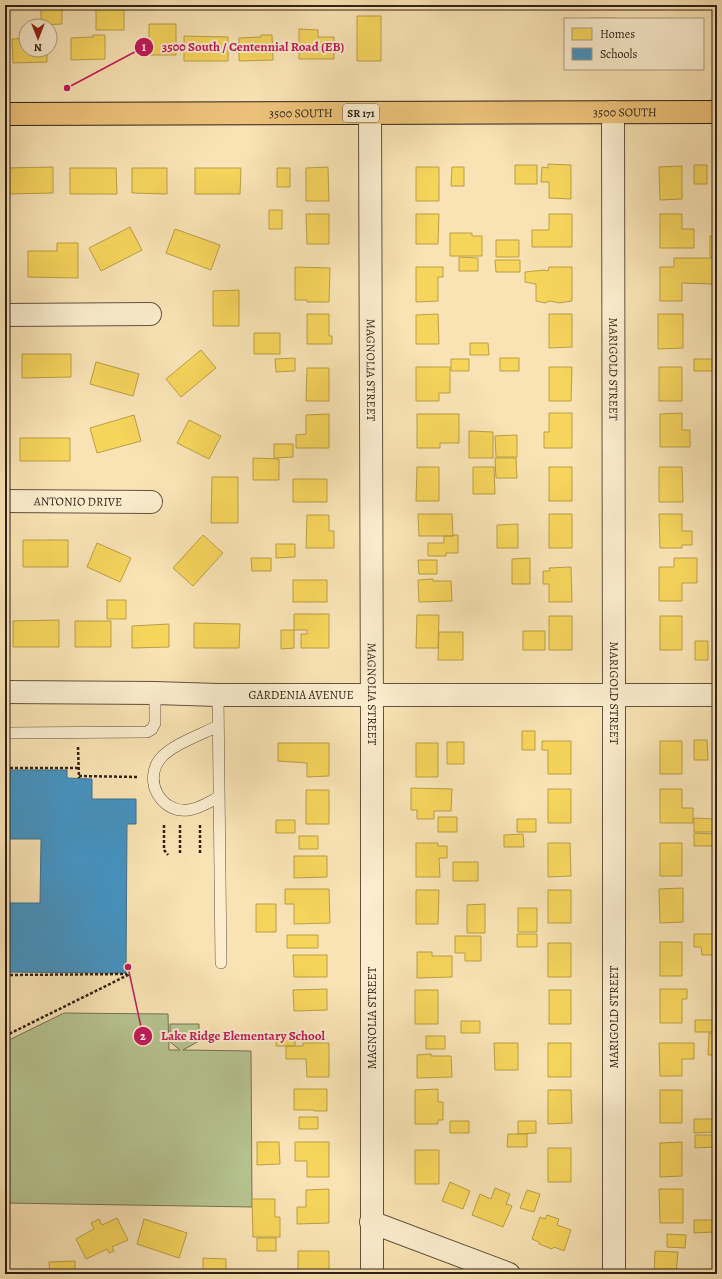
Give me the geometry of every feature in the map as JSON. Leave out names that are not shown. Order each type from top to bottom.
[{"type":"main road","name":"3500 SOUTH","points":[[5,114],[717,112]]},
{"type":"street","name":"MARIGOLD STREET","points":[[613,112],[614,1274]]},
{"type":"street","name":"MAGNOLIA STREET","points":[[370,113],[372,1274]]},
{"type":"street","points":[[5,315],[150,314]]},
{"type":"street","name":"ANTONIO DRIVE","points":[[5,501],[151,502]]},
{"type":"street","name":"GARDENIA AVENUE","points":[[5,692],[372,696],[717,695]]},
{"type":"street","points":[[371,1222],[509,1274]]},
{"type":"lane","points":[[5,733],[147,732],[152,729],[155,723],[155,693]]},
{"type":"lane","points":[[218,695],[221,963]]},
{"type":"lane","points":[[218,726],[165,754],[155,767],[153,784],[156,792],[165,804],[180,810],[195,809],[219,797]]},
{"type":"path","points":[[78,745],[79,777],[139,777]]},
{"type":"path","points":[[5,768],[78,768]]},
{"type":"path","points":[[164,826],[164,850],[168,855]]},
{"type":"path","points":[[180,826],[180,855]]},
{"type":"path","points":[[200,826],[200,855]]},
{"type":"path","points":[[5,975],[130,974],[5,1036]]},
{"type":"green space","points":[[64,1013],[168,1014],[169,1050],[180,1050],[170,1042],[170,1024],[199,1024],[199,1041],[183,1050],[251,1051],[252,1207],[5,1203],[5,1042]]},
{"type":"building: Homes","points":[[41,6],[62,6],[62,24],[58,24],[58,18],[41,18]]},
{"type":"building: Homes","points":[[96,8],[124,8],[124,30],[96,30]]},
{"type":"building: Homes","points":[[357,16],[381,16],[381,61],[357,61]]},
{"type":"building: Homes","points":[[149,24],[176,24],[176,55],[149,55]]},
{"type":"building: Homes","points":[[299,29],[318,30],[318,37],[334,37],[334,59],[299,59]]},
{"type":"building: Homes","points":[[93,35],[105,35],[105,59],[71,60],[71,38],[93,37]]},
{"type":"building: Homes","points":[[261,35],[272,35],[273,60],[239,61],[239,38],[261,37]]},
{"type":"building: Homes","points":[[184,36],[228,37],[228,61],[184,61]]},
{"type":"building: Homes","points":[[12,39],[18,39],[18,58],[47,58],[47,62],[13,63]]},
{"type":"building: Homes","points":[[548,164],[571,165],[571,199],[549,198],[549,182],[541,182],[542,167],[548,168]]},
{"type":"building: Homes","points":[[515,165],[537,165],[537,184],[515,184]]},
{"type":"building: Homes","points":[[694,165],[707,165],[707,184],[694,184]]},
{"type":"building: Homes","points":[[682,166],[682,199],[660,200],[659,167]]},
{"type":"building: Homes","points":[[53,167],[53,193],[7,194],[7,168]]},
{"type":"building: Homes","points":[[328,167],[329,201],[306,201],[306,168]]},
{"type":"building: Homes","points":[[416,167],[439,167],[439,201],[416,201]]},
{"type":"building: Homes","points":[[452,167],[464,167],[464,186],[451,186]]},
{"type":"building: Homes","points":[[70,168],[116,168],[117,194],[70,194]]},
{"type":"building: Homes","points":[[132,168],[167,168],[167,194],[132,193]]},
{"type":"building: Homes","points":[[195,168],[241,168],[240,194],[195,194]]},
{"type":"building: Homes","points":[[277,168],[290,168],[290,187],[277,187]]},
{"type":"building: Homes","points":[[269,210],[282,210],[282,229],[269,229]]},
{"type":"building: Homes","points":[[306,214],[329,214],[329,244],[307,244]]},
{"type":"building: Homes","points":[[416,214],[439,214],[438,244],[416,244]]},
{"type":"building: Homes","points":[[549,214],[572,214],[572,247],[532,247],[532,230],[549,230]]},
{"type":"building: Homes","points":[[660,214],[682,214],[682,229],[694,229],[694,248],[660,248]]},
{"type":"building: Homes","points":[[130,227],[142,250],[101,271],[89,248]]},
{"type":"building: Homes","points":[[175,229],[220,245],[211,270],[166,253]]},
{"type":"building: Homes","points":[[450,233],[472,233],[472,236],[482,236],[482,256],[450,256]]},
{"type":"building: Homes","points":[[710,236],[717,236],[717,257],[710,257]]},
{"type":"building: Homes","points":[[496,240],[519,240],[519,257],[496,257]]},
{"type":"building: Homes","points":[[57,243],[78,243],[78,278],[28,277],[28,251],[57,251]]},
{"type":"building: Homes","points":[[6,248],[6,274],[5,274]]},
{"type":"building: Homes","points":[[459,257],[478,258],[478,271],[459,271]]},
{"type":"building: Homes","points":[[674,258],[713,258],[713,284],[682,283],[682,301],[660,301],[660,267],[674,267]]},
{"type":"building: Homes","points":[[495,260],[520,260],[520,272],[496,272]]},
{"type":"building: Homes","points":[[295,267],[330,268],[329,302],[307,302],[307,300],[295,300]]},
{"type":"building: Homes","points":[[416,267],[443,267],[443,277],[438,277],[438,301],[416,302]]},
{"type":"building: Homes","points":[[549,267],[572,267],[572,301],[559,303],[550,301],[545,303],[536,301],[536,284],[525,282],[525,272],[548,271]]},
{"type":"building: Homes","points":[[239,290],[239,326],[213,326],[213,291]]},
{"type":"building: Homes","points":[[307,314],[329,314],[329,336],[332,336],[332,344],[307,344]]},
{"type":"building: Homes","points":[[438,314],[439,344],[416,344],[416,315]]},
{"type":"building: Homes","points":[[549,314],[572,314],[572,347],[549,348]]},
{"type":"building: Homes","points":[[658,314],[683,314],[683,348],[658,349]]},
{"type":"building: Homes","points":[[254,333],[280,333],[280,354],[254,354]]},
{"type":"building: Homes","points":[[470,343],[488,343],[489,355],[470,355]]},
{"type":"building: Homes","points":[[201,350],[216,368],[181,397],[166,379]]},
{"type":"building: Homes","points":[[22,354],[71,354],[71,377],[22,378]]},
{"type":"building: Homes","points":[[295,358],[295,371],[276,372],[275,359]]},
{"type":"building: Homes","points":[[500,358],[519,358],[519,371],[500,371]]},
{"type":"building: Homes","points":[[451,359],[469,359],[469,371],[451,371]]},
{"type":"building: Homes","points":[[694,359],[717,359],[717,371],[694,371]]},
{"type":"building: Homes","points":[[96,362],[139,374],[133,396],[90,384]]},
{"type":"building: Homes","points":[[416,367],[450,367],[450,393],[439,393],[439,401],[416,401]]},
{"type":"building: Homes","points":[[549,367],[572,367],[571,401],[549,401]]},
{"type":"building: Homes","points":[[659,367],[682,367],[682,401],[659,401]]},
{"type":"building: Homes","points":[[307,368],[329,368],[329,401],[306,401]]},
{"type":"building: Homes","points":[[549,413],[572,413],[572,448],[544,448],[544,432],[549,432]]},
{"type":"building: Homes","points":[[682,413],[682,430],[690,430],[690,447],[660,447],[660,414]]},
{"type":"building: Homes","points":[[329,414],[329,448],[296,448],[296,435],[306,434],[306,415]]},
{"type":"building: Homes","points":[[417,414],[459,414],[459,443],[440,443],[440,448],[417,448]]},
{"type":"building: Homes","points":[[134,415],[141,441],[97,453],[90,428]]},
{"type":"building: Homes","points":[[189,420],[221,436],[209,459],[177,443]]},
{"type":"building: Homes","points":[[715,430],[717,430],[717,457],[715,457]]},
{"type":"building: Homes","points":[[469,431],[493,432],[493,458],[469,458]]},
{"type":"building: Homes","points":[[517,435],[517,457],[496,457],[495,436]]},
{"type":"building: Homes","points":[[20,438],[70,438],[70,461],[20,461]]},
{"type":"building: Homes","points":[[274,444],[293,444],[293,457],[274,458]]},
{"type":"building: Homes","points":[[253,458],[279,459],[279,480],[253,480]]},
{"type":"building: Homes","points":[[495,458],[516,458],[517,478],[496,478]]},
{"type":"building: Homes","points":[[715,459],[717,459],[717,472],[715,472]]},
{"type":"building: Homes","points":[[417,467],[439,467],[439,501],[416,501]]},
{"type":"building: Homes","points":[[473,467],[494,467],[495,494],[473,494]]},
{"type":"building: Homes","points":[[549,467],[572,467],[572,501],[549,501]]},
{"type":"building: Homes","points":[[659,467],[682,467],[683,502],[659,502]]},
{"type":"building: Homes","points":[[212,477],[238,477],[238,523],[211,523]]},
{"type":"building: Homes","points":[[293,479],[327,479],[327,502],[293,502]]},
{"type":"building: Homes","points":[[418,514],[452,514],[453,536],[419,536]]},
{"type":"building: Homes","points":[[549,514],[572,514],[572,548],[549,548]]},
{"type":"building: Homes","points":[[659,514],[682,514],[682,531],[692,531],[692,545],[682,545],[682,548],[660,548]]},
{"type":"building: Homes","points":[[307,515],[329,515],[329,531],[334,531],[334,548],[306,548]]},
{"type":"building: Homes","points":[[518,524],[518,548],[497,548],[497,525]]},
{"type":"building: Homes","points":[[203,535],[223,553],[193,586],[173,568]]},
{"type":"building: Homes","points":[[458,535],[458,553],[446,553],[446,556],[428,556],[428,543],[444,543],[444,536]]},
{"type":"building: Homes","points":[[23,540],[68,540],[68,567],[23,567]]},
{"type":"building: Homes","points":[[97,543],[131,558],[120,582],[87,567]]},
{"type":"building: Homes","points":[[276,544],[295,544],[295,557],[276,558]]},
{"type":"building: Homes","points":[[251,558],[271,558],[271,571],[252,571]]},
{"type":"building: Homes","points":[[530,558],[530,584],[512,584],[512,559]]},
{"type":"building: Homes","points":[[674,558],[697,558],[697,583],[682,583],[682,601],[659,601],[659,567],[674,567]]},
{"type":"building: Homes","points":[[418,560],[437,560],[437,574],[419,574]]},
{"type":"building: Homes","points":[[571,567],[572,602],[549,602],[549,584],[543,584],[543,571],[550,571],[549,568]]},
{"type":"building: Homes","points":[[433,579],[433,581],[451,581],[452,601],[419,602],[418,580]]},
{"type":"building: Homes","points":[[293,580],[327,580],[327,602],[293,602]]},
{"type":"building: Homes","points":[[107,600],[126,600],[126,619],[107,619]]},
{"type":"building: Homes","points":[[294,614],[329,614],[329,648],[301,648],[301,634],[307,634],[307,630],[294,630]]},
{"type":"building: Homes","points":[[417,615],[439,615],[438,648],[416,648]]},
{"type":"building: Homes","points":[[549,616],[572,616],[572,650],[549,650]]},
{"type":"building: Homes","points":[[660,616],[682,616],[682,650],[660,650]]},
{"type":"building: Homes","points":[[59,620],[59,647],[13,647],[13,621]]},
{"type":"building: Homes","points":[[75,621],[111,621],[111,647],[75,647]]},
{"type":"building: Homes","points":[[194,623],[240,624],[239,648],[194,648]]},
{"type":"building: Homes","points":[[169,624],[169,647],[132,648],[132,626]]},
{"type":"building: Homes","points":[[281,630],[294,630],[294,648],[281,649]]},
{"type":"building: Homes","points":[[523,631],[545,631],[545,650],[523,650]]},
{"type":"building: Homes","points":[[439,632],[463,632],[463,660],[438,660]]},
{"type":"building: Homes","points":[[695,641],[708,641],[708,660],[695,660]]},
{"type":"building: Homes","points":[[522,731],[535,731],[535,750],[522,750]]},
{"type":"building: Homes","points":[[694,740],[707,740],[708,760],[694,760]]},
{"type":"building: Homes","points":[[542,741],[571,741],[571,774],[548,774],[548,750],[542,750]]},
{"type":"building: Homes","points":[[660,741],[682,741],[682,774],[660,774]]},
{"type":"building: Homes","points":[[447,742],[464,742],[464,764],[447,764]]},
{"type":"building: Homes","points":[[278,743],[329,743],[329,776],[307,777],[307,763],[278,761]]},
{"type":"building: Homes","points":[[416,743],[438,743],[438,777],[416,777]]},
{"type":"building: Homes","points":[[411,788],[452,789],[451,811],[434,811],[434,819],[417,819],[417,810],[411,810]]},
{"type":"building: Homes","points":[[548,789],[571,789],[571,823],[548,823]]},
{"type":"building: Homes","points":[[660,789],[682,789],[682,808],[693,808],[693,823],[660,823]]},
{"type":"building: Homes","points":[[306,790],[329,790],[329,824],[306,824]]},
{"type":"building: Homes","points":[[438,817],[457,817],[457,832],[438,832]]},
{"type":"building: Homes","points":[[694,818],[713,819],[713,832],[694,832]]},
{"type":"building: Homes","points":[[517,819],[536,819],[536,832],[517,832]]},
{"type":"building: Homes","points":[[276,820],[295,820],[295,833],[276,833]]},
{"type":"building: Homes","points":[[694,833],[713,834],[712,846],[694,846]]},
{"type":"building: Homes","points":[[523,834],[524,847],[504,847],[504,835]]},
{"type":"building: Homes","points":[[299,836],[318,836],[318,849],[299,849]]},
{"type":"building: Homes","points":[[416,843],[438,843],[438,846],[447,846],[447,858],[439,858],[440,877],[416,877]]},
{"type":"building: Homes","points":[[548,843],[570,843],[571,876],[548,877]]},
{"type":"building: Homes","points":[[660,843],[682,843],[682,876],[660,876]]},
{"type":"building: Homes","points":[[294,856],[327,856],[327,877],[294,878]]},
{"type":"building: Homes","points":[[453,862],[478,862],[478,881],[453,881]]},
{"type":"building: Homes","points":[[683,888],[683,922],[660,923],[659,889]]},
{"type":"building: Homes","points":[[285,889],[329,889],[330,923],[294,924],[294,904],[285,904]]},
{"type":"building: Homes","points":[[416,890],[439,890],[438,924],[416,924]]},
{"type":"building: Homes","points":[[548,890],[571,890],[571,923],[548,923]]},
{"type":"building: Homes","points":[[256,904],[276,904],[276,932],[256,932]]},
{"type":"building: Homes","points":[[485,904],[485,933],[467,933],[467,905]]},
{"type":"building: Homes","points":[[518,908],[537,908],[537,932],[518,932]]},
{"type":"building: Homes","points":[[517,934],[537,934],[537,947],[517,947]]},
{"type":"building: Homes","points":[[694,934],[713,934],[713,955],[702,955],[701,947],[694,947]]},
{"type":"building: Homes","points":[[287,935],[318,935],[318,948],[287,948]]},
{"type":"building: Homes","points":[[455,936],[481,936],[481,961],[465,961],[465,953],[455,953]]},
{"type":"building: Homes","points":[[660,942],[682,942],[682,976],[660,976]]},
{"type":"building: Homes","points":[[548,943],[571,943],[571,977],[548,977]]},
{"type":"building: Homes","points":[[417,952],[432,952],[432,956],[452,956],[452,977],[417,978]]},
{"type":"building: Homes","points":[[293,955],[327,955],[327,977],[294,977]]},
{"type":"building: Homes","points":[[327,989],[327,1010],[294,1011],[293,990]]},
{"type":"building: Homes","points":[[660,989],[687,989],[687,999],[682,999],[682,1023],[660,1023]]},
{"type":"building: Homes","points":[[415,990],[438,990],[438,1024],[415,1024]]},
{"type":"building: Homes","points":[[549,990],[571,990],[571,1024],[549,1024]]},
{"type":"building: Homes","points":[[695,1020],[713,1020],[713,1032],[695,1032]]},
{"type":"building: Homes","points":[[461,1021],[480,1021],[480,1033],[461,1033]]},
{"type":"building: Homes","points":[[276,1033],[295,1033],[295,1046],[276,1046]]},
{"type":"building: Homes","points":[[709,1033],[717,1034],[717,1055],[708,1055]]},
{"type":"building: Homes","points":[[426,1036],[445,1036],[445,1049],[426,1049]]},
{"type":"building: Homes","points":[[303,1043],[329,1043],[329,1077],[307,1077],[306,1059],[286,1059],[286,1046],[303,1046]]},
{"type":"building: Homes","points":[[494,1043],[518,1043],[518,1070],[495,1070]]},
{"type":"building: Homes","points":[[548,1043],[571,1043],[571,1077],[548,1077]]},
{"type":"building: Homes","points":[[659,1043],[694,1043],[694,1059],[682,1059],[682,1076],[660,1076]]},
{"type":"building: Homes","points":[[431,1054],[431,1056],[451,1056],[452,1077],[417,1078],[417,1055]]},
{"type":"building: Homes","points":[[294,1089],[327,1089],[327,1111],[294,1110]]},
{"type":"building: Homes","points":[[438,1089],[438,1102],[443,1102],[443,1120],[438,1120],[438,1124],[415,1124],[415,1090]]},
{"type":"building: Homes","points":[[548,1090],[571,1090],[572,1123],[548,1124]]},
{"type":"building: Homes","points":[[660,1090],[682,1090],[682,1123],[660,1123]]},
{"type":"building: Homes","points":[[299,1117],[318,1117],[318,1129],[299,1129]]},
{"type":"building: Homes","points":[[694,1119],[713,1119],[713,1132],[694,1133]]},
{"type":"building: Homes","points":[[450,1121],[469,1121],[469,1133],[450,1133]]},
{"type":"building: Homes","points":[[518,1121],[536,1121],[536,1133],[518,1134]]},
{"type":"building: Homes","points":[[508,1134],[527,1134],[527,1147],[507,1147]]},
{"type":"building: Homes","points":[[695,1135],[713,1135],[714,1147],[695,1148]]},
{"type":"building: Homes","points":[[257,1142],[279,1142],[280,1164],[257,1165]]},
{"type":"building: Homes","points":[[295,1142],[329,1142],[329,1177],[307,1177],[307,1161],[295,1161]]},
{"type":"building: Homes","points":[[682,1142],[682,1176],[660,1177],[660,1143]]},
{"type":"building: Homes","points":[[548,1148],[571,1148],[571,1182],[548,1182]]},
{"type":"building: Homes","points":[[415,1150],[439,1150],[439,1184],[415,1184]]},
{"type":"building: Homes","points":[[450,1182],[470,1191],[463,1209],[442,1201]]},
{"type":"building: Homes","points":[[495,1188],[510,1194],[506,1204],[512,1206],[503,1227],[472,1215],[480,1194],[491,1199]]},
{"type":"building: Homes","points":[[329,1189],[329,1223],[297,1224],[297,1207],[306,1207],[306,1190]]},
{"type":"building: Homes","points":[[659,1189],[683,1189],[683,1223],[660,1223]]},
{"type":"building: Homes","points":[[527,1190],[540,1194],[534,1212],[520,1208]]},
{"type":"building: Homes","points":[[252,1199],[275,1199],[275,1217],[280,1217],[280,1237],[253,1237]]},
{"type":"building: Homes","points":[[547,1215],[559,1219],[557,1225],[571,1230],[564,1251],[554,1247],[552,1249],[539,1244],[539,1242],[532,1239],[540,1217],[545,1219]]},
{"type":"building: Homes","points":[[117,1218],[128,1240],[112,1247],[114,1251],[109,1253],[107,1249],[86,1259],[76,1239],[94,1229],[91,1223],[99,1219],[102,1225]]},
{"type":"building: Homes","points":[[144,1219],[187,1233],[179,1258],[137,1244]]},
{"type":"building: Homes","points":[[694,1220],[713,1220],[713,1232],[694,1233]]},
{"type":"building: Homes","points":[[667,1234],[686,1235],[685,1248],[667,1247]]},
{"type":"building: Homes","points":[[257,1238],[276,1238],[276,1251],[257,1251]]},
{"type":"building: Homes","points":[[298,1251],[329,1251],[329,1274],[298,1274]]},
{"type":"building: Homes","points":[[655,1251],[678,1252],[676,1274],[654,1274]]},
{"type":"building: Homes","points":[[203,1258],[226,1259],[226,1274],[203,1274]]},
{"type":"building: Homes","points":[[75,1261],[75,1274],[50,1274],[49,1262]]},
{"type":"building: Schools","points":[[5,770],[67,770],[67,778],[92,779],[92,799],[136,799],[136,824],[127,824],[126,973],[5,972],[5,903],[40,903],[41,839],[5,839]]},
{"type":"place","name":"3500 South / Centennial Road (EB)","points":[[67,88]]},
{"type":"place","name":"Lake Ridge Elementary School","points":[[128,967]]}]
